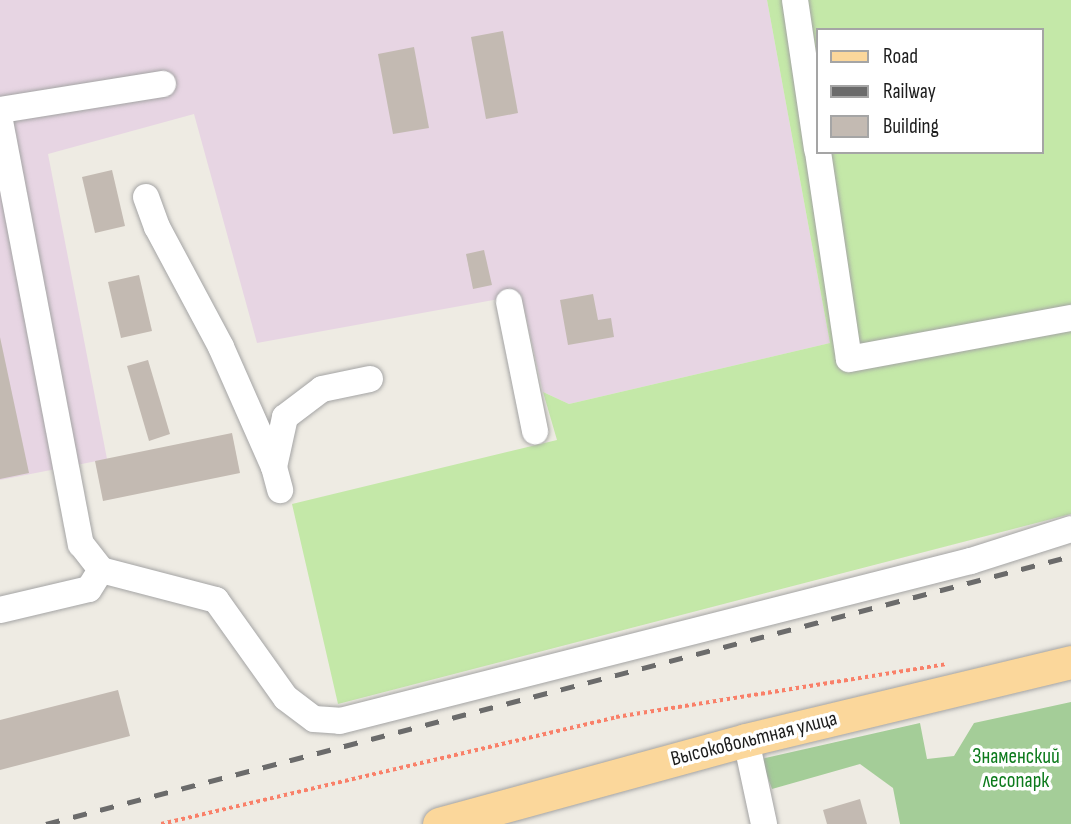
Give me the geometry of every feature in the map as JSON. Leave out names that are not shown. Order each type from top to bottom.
[{"type":"main road","name":"Высоковольтная улица","points":[[439,824],[746,740],[1071,662]]},
{"type":"street","points":[[794,0],[816,138]]},
{"type":"street","points":[[0,110],[163,84]]},
{"type":"street","points":[[0,121],[4,168],[81,544],[102,570],[216,600],[286,698],[314,719],[340,722],[971,561],[1071,529]]},
{"type":"street","points":[[819,154],[849,359],[1071,318]]},
{"type":"street","points":[[146,197],[157,227],[221,346],[277,479],[285,417],[322,389],[370,379]]},
{"type":"street","points":[[509,302],[535,431]]},
{"type":"street","points":[[0,610],[89,589],[102,570]]},
{"type":"street","points":[[746,740],[764,824]]},
{"type":"path","points":[[160,824],[616,717],[959,662]]},
{"type":"shaded area","points":[[0,0],[767,0],[830,343],[569,404],[543,392],[521,295],[257,343],[194,114],[48,154],[107,459],[0,480]]},
{"type":"green space","points":[[767,0],[1071,0],[1071,514],[338,704],[292,504],[557,440],[543,392],[569,404],[830,343]]},
{"type":"green space","name":"Знаменский лесопарк","points":[[1071,702],[1071,824],[900,824],[893,788],[860,764],[772,789],[761,759],[920,723],[927,759],[954,756],[974,723]]},
{"type":"building","points":[[503,31],[518,113],[486,119],[471,37]]},
{"type":"building","points":[[414,47],[429,128],[393,134],[378,54]]},
{"type":"building","points":[[112,170],[125,226],[95,233],[82,177]]},
{"type":"building","points":[[484,250],[492,285],[473,289],[466,254]]},
{"type":"building","points":[[139,275],[152,331],[121,338],[108,282]]},
{"type":"building","points":[[593,294],[598,320],[611,318],[614,337],[568,345],[560,300]]},
{"type":"building","points":[[0,337],[29,473],[0,479]]},
{"type":"building","points":[[148,360],[170,434],[149,441],[127,366]]},
{"type":"building","points":[[232,433],[240,473],[103,501],[95,461]]},
{"type":"building","points":[[118,690],[130,736],[0,770],[0,720]]},
{"type":"building","points":[[860,799],[867,824],[827,824],[823,810]]},
{"type":"railway","points":[[46,824],[1071,556]]}]
